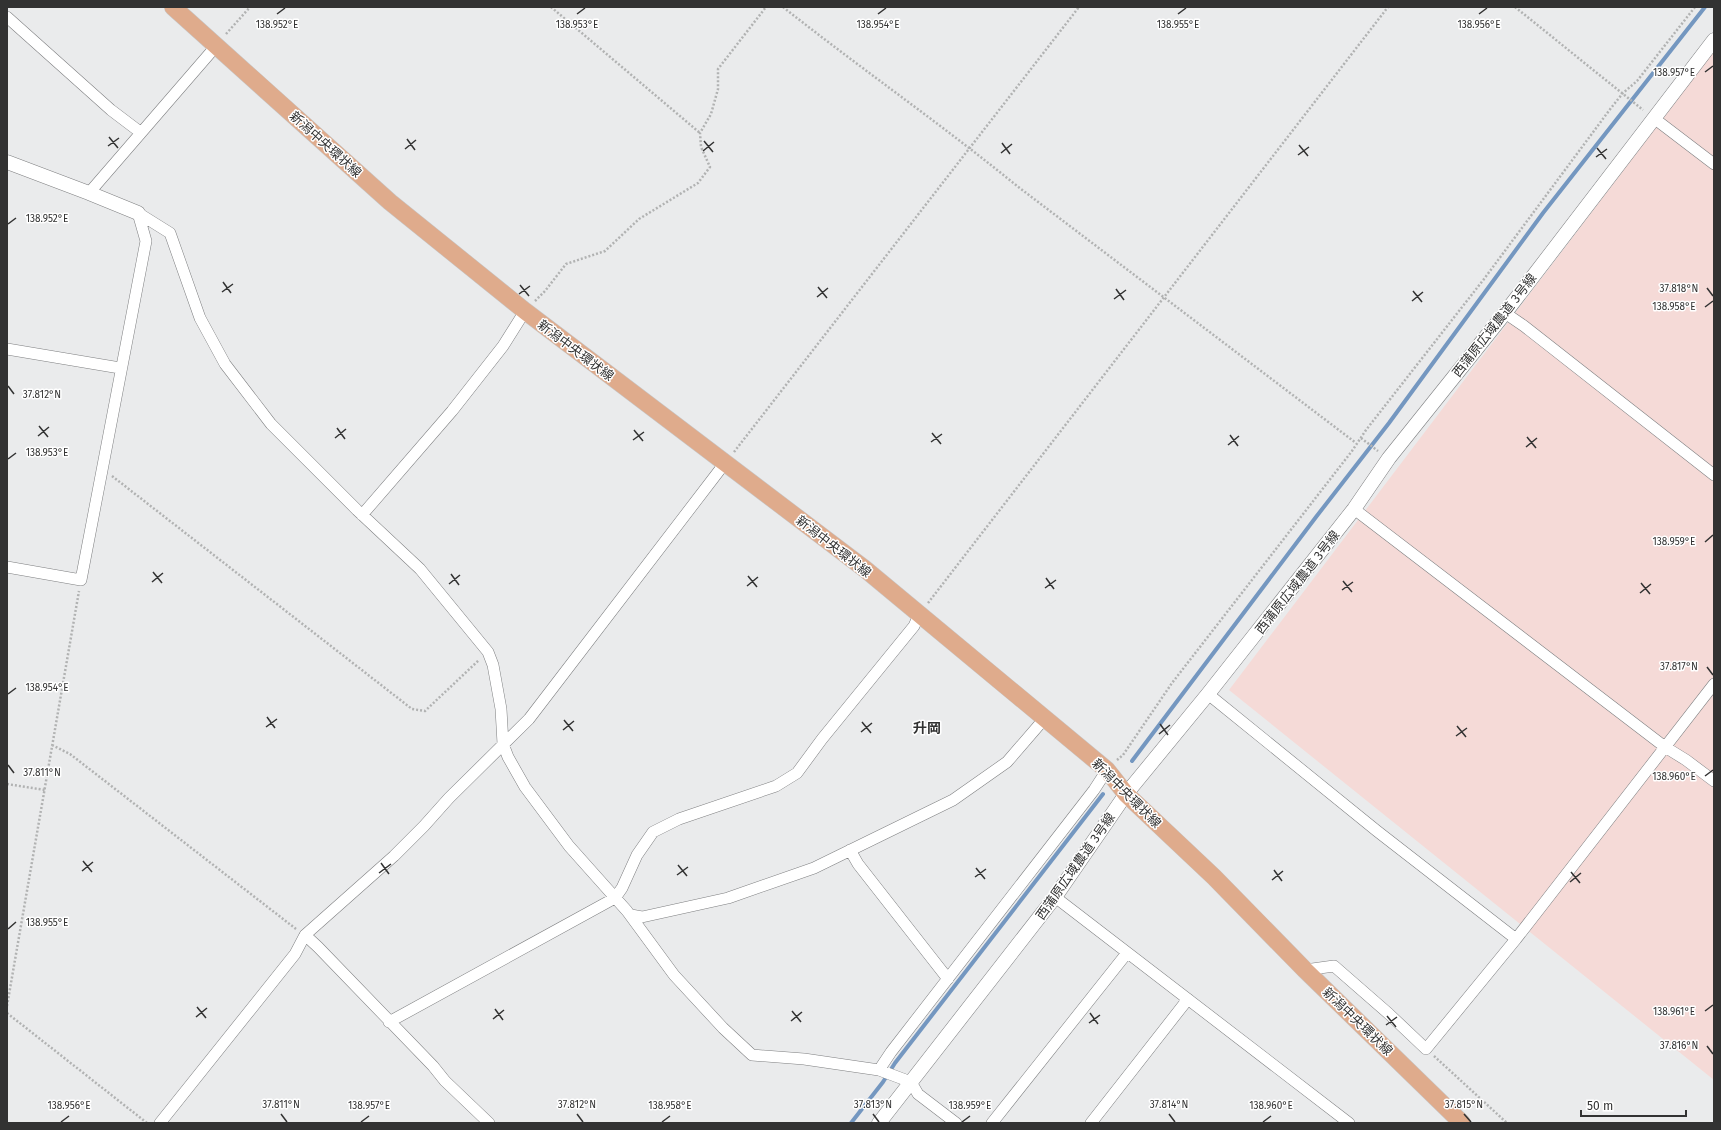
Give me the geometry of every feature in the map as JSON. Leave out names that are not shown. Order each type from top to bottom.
[{"type":"main road","name":"新潟中央環状線","points":[[172,7],[390,202],[525,311],[865,569],[1107,770],[1126,794],[1214,877],[1305,970],[1462,1123]]},
{"type":"street","points":[[7,17],[111,110],[140,132]]},
{"type":"street","name":"西蒲原広域農道 3号線","points":[[879,1123],[1055,897],[1126,794],[1208,694],[1354,509],[1389,458],[1505,313],[1714,40]]},
{"type":"street","points":[[89,192],[140,132],[217,46]]},
{"type":"street","points":[[1655,119],[1714,164]]},
{"type":"street","points":[[7,162],[89,192],[138,214],[170,233],[200,318],[225,364],[271,424],[362,515],[420,570],[488,652],[493,665],[501,710],[503,744],[508,757],[525,787],[569,846],[631,915],[674,975],[723,1028],[752,1055],[804,1059],[879,1070],[911,1082],[918,1094],[956,1123]]},
{"type":"street","points":[[7,567],[81,580],[103,469],[120,368],[146,241],[138,214]]},
{"type":"street","points":[[362,515],[452,411],[502,346],[525,311]]},
{"type":"street","points":[[1505,313],[1524,326],[1714,475]]},
{"type":"street","points":[[7,349],[120,368]]},
{"type":"street","points":[[160,1123],[295,954],[305,935],[394,856],[529,719],[726,463]]},
{"type":"street","points":[[1354,509],[1665,747],[1686,760],[1714,781]]},
{"type":"street","points":[[389,1022],[615,898],[622,888],[637,854],[653,832],[679,819],[776,786],[797,773],[822,738],[914,626],[919,615]]},
{"type":"street","points":[[1305,970],[1334,966],[1389,1014],[1426,1049],[1516,939],[1714,684]]},
{"type":"street","points":[[1208,694],[1377,831],[1516,939]]},
{"type":"street","points":[[631,915],[642,917],[728,898],[814,868],[953,800],[1007,762],[1045,718]]},
{"type":"street","points":[[879,1070],[891,1052],[1094,790],[1107,770]]},
{"type":"street","points":[[850,850],[858,864],[948,979]]},
{"type":"street","points":[[1055,897],[1349,1123]]},
{"type":"street","points":[[305,935],[433,1066],[445,1081],[489,1123]]},
{"type":"street","points":[[992,1123],[1127,953]]},
{"type":"street","points":[[1091,1123],[1188,999]]},
{"type":"path","points":[[217,46],[250,7]]},
{"type":"path","points":[[551,7],[700,133]]},
{"type":"path","points":[[525,311],[545,291],[566,264],[605,251],[639,219],[698,183],[710,166],[701,147],[700,133],[711,114],[718,88],[718,69],[766,7]]},
{"type":"path","points":[[783,7],[842,54],[970,148],[1017,186],[1356,443]]},
{"type":"path","points":[[726,463],[1079,7]]},
{"type":"path","points":[[919,615],[1388,7]]},
{"type":"path","points":[[1515,7],[1655,119]]},
{"type":"path","points":[[1107,770],[1123,754],[1172,683],[1484,279],[1624,93],[1637,81],[1695,7]]},
{"type":"path","points":[[1361,438],[1380,452]]},
{"type":"path","points":[[103,469],[412,709],[425,711],[488,652]]},
{"type":"path","points":[[7,1006],[81,580]]},
{"type":"path","points":[[52,745],[70,754],[305,935]]},
{"type":"path","points":[[7,784],[45,790]]},
{"type":"path","points":[[7,1013],[147,1123]]},
{"type":"path","points":[[1426,1049],[1507,1123]]},
{"type":"shaded area","points":[[1714,51],[1714,1080],[1229,690]]},
{"type":"waterway","points":[[1132,761],[1316,517],[1389,423],[1543,213],[1705,7]]},
{"type":"waterway","points":[[851,1123],[883,1082],[895,1063],[1103,794]]},
{"type":"district","name":"升岡","points":[[927,728]]}]
